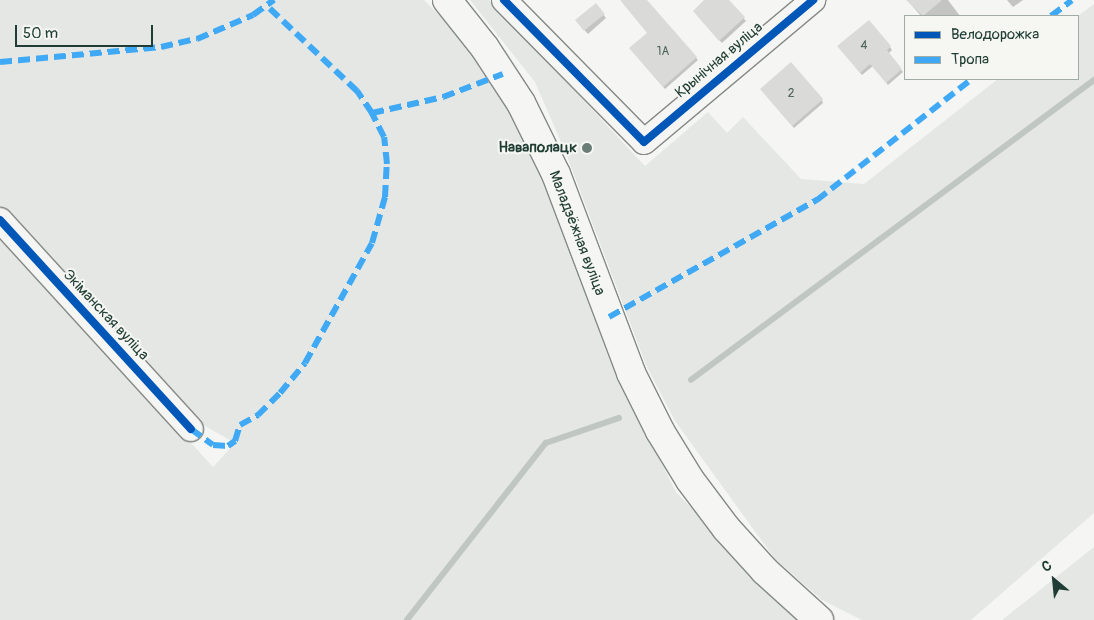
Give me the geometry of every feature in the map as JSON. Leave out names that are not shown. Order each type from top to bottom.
[{"type":"main road","name":"Маладзёжная вуліца","points":[[447,0],[486,48],[522,103],[556,174],[631,373],[660,431],[690,480],[726,528],[765,571],[819,620]]},
{"type":"street","name":"Крынічная вуліца","points":[[504,0],[644,142],[813,0]]},
{"type":"street","name":"Экіманская вуліца","points":[[0,220],[191,429]]},
{"type":"shaded area","points":[[0,0],[424,0],[479,55],[545,179],[608,356],[676,492],[798,620],[0,620],[0,234],[213,467],[235,443],[198,422],[0,206]]},
{"type":"shaded area","points":[[470,0],[490,0],[645,166],[708,112],[727,133],[743,117],[801,179],[864,184],[997,80],[1079,80],[1079,15],[1094,4],[1094,513],[971,620],[862,620],[822,600],[775,559],[675,421],[646,365],[567,156],[535,82]]},
{"type":"shaded area","points":[[1094,547],[1094,620],[1002,620]]},
{"type":"building","points":[[620,0],[647,0],[697,57],[663,87],[629,48],[647,33]]},
{"type":"building","points":[[704,0],[729,0],[745,17],[719,41],[693,11]]},
{"type":"building","points":[[906,0],[942,0],[924,15]]},
{"type":"building","points":[[596,3],[605,14],[584,31],[575,20]]},
{"type":"building","points":[[869,20],[891,46],[887,50],[902,69],[886,83],[870,64],[860,73],[837,46]]},
{"type":"building","points":[[791,62],[823,99],[792,126],[760,89]]},
{"type":"waterway","points":[[691,380],[1094,80]]},
{"type":"waterway","points":[[407,620],[546,443],[619,418]]},
{"type":"marked path","points":[[0,62],[161,47],[197,39],[253,15],[274,0]]},
{"type":"marked path","points":[[1052,15],[1072,0]]},
{"type":"marked path","points":[[191,429],[213,445],[228,446],[235,441],[240,425],[258,415],[280,393],[305,363],[372,243],[385,197],[387,164],[384,137],[372,113],[357,91],[267,6]]},
{"type":"marked path","points":[[372,113],[443,97],[503,74]]},
{"type":"marked path","points":[[609,317],[817,200],[971,80]]},
{"type":"cycle path","points":[[504,0],[644,142],[813,0]]},
{"type":"cycle path","points":[[0,220],[191,429]]},
{"type":"place","name":"Наваполацк","points":[[587,148]]}]
